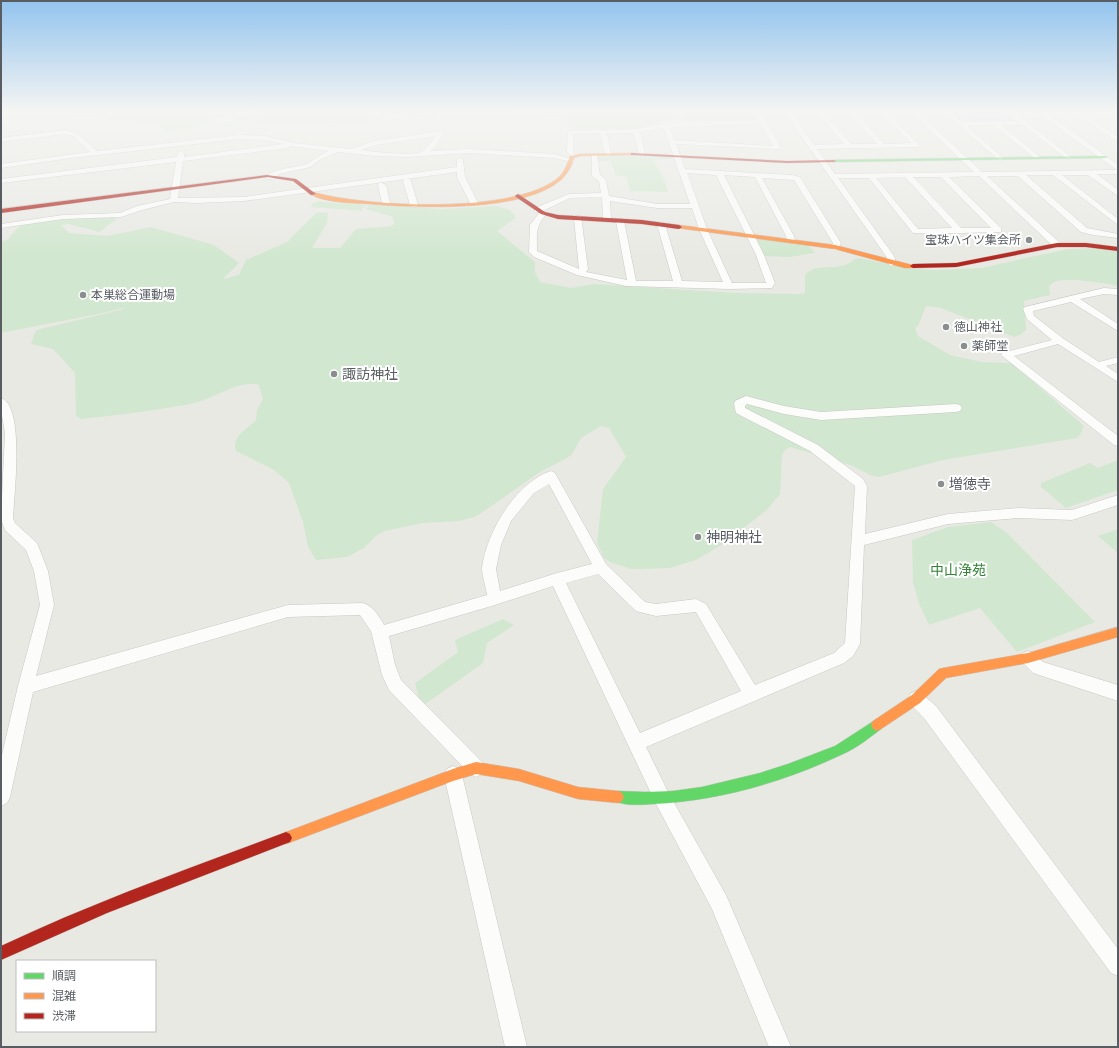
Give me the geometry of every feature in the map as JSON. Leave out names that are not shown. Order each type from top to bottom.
[{"type":"street","points":[[1,166],[38,161]]},
{"type":"street","points":[[1,181],[172,161]]},
{"type":"street","points":[[174,200],[180,161]]},
{"type":"street","points":[[270,176],[277,172],[308,166],[315,161]]},
{"type":"street","points":[[461,161],[460,169],[462,177],[474,203]]},
{"type":"street","points":[[1,211],[270,176],[294,180],[313,194],[329,198],[437,206],[474,203],[529,194],[558,181],[572,161]]},
{"type":"street","points":[[595,161],[596,176],[602,180],[606,197],[607,220]]},
{"type":"street","points":[[679,161],[703,229],[729,286]]},
{"type":"street","points":[[767,161],[900,161]]},
{"type":"street","points":[[965,161],[1057,245]]},
{"type":"street","points":[[1110,161],[1118,168]]},
{"type":"street","points":[[822,162],[890,256],[892,263]]},
{"type":"street","points":[[1,226],[63,217],[121,215],[140,208],[174,200],[196,201],[244,199],[460,169]]},
{"type":"street","points":[[683,171],[792,177],[797,179],[837,243],[835,247]]},
{"type":"street","points":[[1089,172],[1118,194]]},
{"type":"street","points":[[833,176],[1118,172]]},
{"type":"street","points":[[695,206],[657,206],[606,197],[570,196],[540,212],[533,226],[533,252],[580,273],[607,280],[632,283],[766,287],[771,283],[760,255],[719,173]]},
{"type":"street","points":[[1019,173],[1084,230],[1093,233],[1118,236]]},
{"type":"street","points":[[1055,173],[1118,223]]},
{"type":"street","points":[[757,175],[790,236],[791,241]]},
{"type":"street","points":[[907,175],[959,231]]},
{"type":"street","points":[[871,176],[916,231],[998,230],[943,175]]},
{"type":"street","points":[[407,181],[414,205]]},
{"type":"street","points":[[382,185],[386,203]]},
{"type":"street","points":[[518,196],[540,212],[558,217],[661,224],[835,247],[905,266],[943,266],[1057,245],[1086,245],[1118,249]]},
{"type":"street","points":[[578,218],[584,269],[580,273]]},
{"type":"street","points":[[620,221],[632,283]]},
{"type":"street","points":[[661,224],[678,284]]},
{"type":"street","points":[[1118,292],[1104,291],[1028,309],[1030,317],[1060,341],[1118,379]]},
{"type":"street","points":[[1072,298],[1118,328]]},
{"type":"street","points":[[1060,341],[1006,355],[1118,442]]},
{"type":"street","points":[[1098,365],[1118,360]]},
{"type":"street","points":[[636,742],[840,658],[848,652],[852,644],[861,486],[859,482],[814,448],[740,410],[739,404],[746,400],[784,410],[820,416],[956,408]]},
{"type":"street","points":[[1,402],[7,410],[11,433],[7,518],[10,526],[32,547],[40,571],[46,605],[1,797]]},
{"type":"street","points":[[495,599],[489,568],[494,545],[506,518],[530,490],[551,476],[601,568],[640,607],[656,610],[696,606],[701,608],[752,695]]},
{"type":"street","points":[[857,542],[948,520],[1018,513],[1072,515],[1118,500]]},
{"type":"street","points":[[381,632],[495,599],[557,579],[601,568]]},
{"type":"street","points":[[557,579],[662,798],[719,902],[780,1047]]},
{"type":"street","points":[[26,686],[288,611],[363,609],[373,618],[381,632],[389,676],[395,685],[476,768]]},
{"type":"street","points":[[1,953],[38,935],[200,870],[453,775],[476,768],[519,775],[578,793],[623,798],[662,798],[703,793],[763,778],[840,749],[916,698],[943,673],[1028,658],[1118,632]]},
{"type":"street","points":[[1028,658],[1038,668],[1118,693]]},
{"type":"street","points":[[916,698],[930,712],[1118,966]]},
{"type":"street","points":[[453,775],[516,1047]]},
{"type":"green space","points":[[595,161],[654,161],[663,177],[668,192],[630,191],[627,177],[616,175],[611,161]]},
{"type":"green space","points":[[318,201],[366,205],[361,209],[363,211],[311,207],[312,204]]},
{"type":"green space","points":[[370,204],[442,209],[496,206],[510,210],[516,217],[497,231],[535,262],[535,272],[540,282],[571,288],[594,284],[736,293],[799,294],[805,293],[805,275],[809,271],[819,268],[840,266],[859,258],[913,269],[935,270],[981,268],[1068,249],[1098,248],[1118,251],[1118,286],[1076,280],[1054,282],[1049,286],[1050,295],[1024,301],[1026,330],[1020,335],[1014,337],[941,308],[926,306],[918,326],[915,328],[918,336],[950,355],[982,362],[1012,363],[1084,426],[1077,438],[943,460],[879,477],[870,475],[853,466],[790,447],[785,450],[782,455],[780,494],[767,510],[723,544],[696,560],[670,568],[631,569],[612,563],[604,558],[597,543],[603,489],[626,457],[609,428],[601,426],[581,438],[572,454],[567,458],[540,472],[477,516],[459,521],[423,523],[385,531],[377,535],[364,548],[347,557],[316,560],[308,547],[303,522],[289,483],[274,470],[236,451],[235,446],[238,437],[256,420],[257,410],[263,399],[259,385],[245,384],[201,401],[184,405],[81,419],[76,416],[75,373],[53,349],[31,344],[36,330],[120,310],[125,307],[108,312],[1,333],[1,242],[7,240],[23,222],[109,216],[117,219],[100,232],[69,224],[61,225],[69,233],[108,236],[151,227],[214,245],[239,263],[223,279],[239,275],[246,260],[287,242],[317,212],[328,213],[327,223],[312,248],[340,248],[356,229],[392,226],[394,224],[393,218],[390,216],[365,209]]},
{"type":"green space","points":[[757,239],[808,245],[815,253],[789,257],[763,256]]},
{"type":"green space","points":[[1118,460],[1118,490],[1066,508],[1041,487],[1041,483],[1090,463],[1098,468]]},
{"type":"green space","name":"中山浄苑","points":[[991,522],[1006,532],[1095,622],[1017,652],[980,608],[929,625],[920,606],[913,583],[912,540],[948,527]]},
{"type":"green space","points":[[1118,529],[1118,553],[1098,536]]},
{"type":"green space","points":[[503,619],[514,625],[487,643],[483,663],[421,707],[415,683],[458,652],[455,640]]},
{"type":"traffic: fast","points":[[834,161],[840,161]]},
{"type":"traffic: fast","points":[[618,797],[673,797],[702,793],[760,779],[788,770],[844,748],[877,725]]},
{"type":"traffic: slow","points":[[313,194],[342,200],[394,204],[442,206],[494,202],[518,197],[540,190],[563,176],[571,161]]},
{"type":"traffic: slow","points":[[679,227],[835,247],[905,266],[913,266]]},
{"type":"traffic: slow","points":[[877,725],[916,699],[943,673],[1028,658],[1118,632]]},
{"type":"traffic: slow","points":[[286,838],[453,775],[476,768],[519,775],[578,793],[618,797]]},
{"type":"traffic: jam","points":[[766,161],[834,161]]},
{"type":"traffic: jam","points":[[1,211],[267,176],[294,180],[313,194]]},
{"type":"traffic: jam","points":[[518,196],[543,213],[558,217],[642,222],[679,227]]},
{"type":"traffic: jam","points":[[913,266],[956,265],[1057,245],[1086,245],[1118,249]]},
{"type":"traffic: jam","points":[[1,953],[107,906],[286,838]]},
{"type":"place","name":"宝珠ハイツ集会所","points":[[1029,240]]},
{"type":"place","name":"本巣総合運動場","points":[[83,295]]},
{"type":"place","name":"徳山神社","points":[[946,327]]},
{"type":"place","name":"薬師堂","points":[[964,346]]},
{"type":"place","name":"諏訪神社","points":[[334,374]]},
{"type":"place","name":"増徳寺","points":[[941,484]]},
{"type":"place","name":"神明神社","points":[[698,537]]}]
